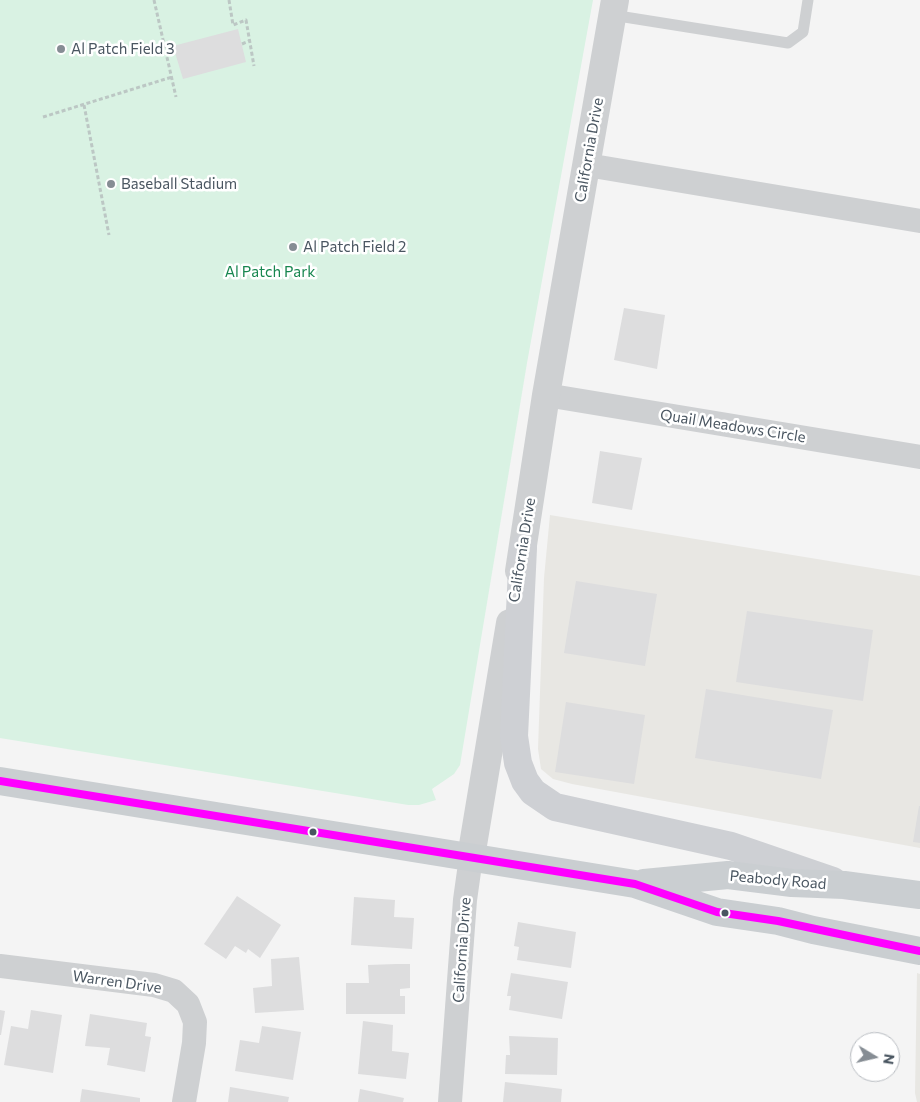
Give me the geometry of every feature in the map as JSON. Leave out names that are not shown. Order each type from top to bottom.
[{"type":"main road","points":[[523,548],[514,736],[518,763],[525,781],[533,792],[555,807],[731,846],[844,885]]},
{"type":"main road","name":"Peabody Road","points":[[0,781],[635,884],[717,912],[778,921],[920,951]]},
{"type":"main road","name":"Peabody Road","points":[[635,884],[728,875],[792,883],[844,885],[920,895]]},
{"type":"street","name":"California Drive","points":[[450,1102],[465,900],[471,857],[523,548],[546,395],[613,8]]},
{"type":"street","points":[[587,165],[920,221]]},
{"type":"street","name":"Quail Meadows Circle","points":[[546,395],[920,457]]},
{"type":"street","name":"Warren Drive","points":[[0,966],[154,985],[174,991],[188,1004],[195,1022],[194,1043],[184,1102]]},
{"type":"lane","points":[[613,8],[788,43],[803,32],[808,0]]},
{"type":"path","points":[[154,0],[176,97]]},
{"type":"path","points":[[229,0],[233,25],[246,20],[254,66]]},
{"type":"path","points":[[242,44],[249,41]]},
{"type":"path","points":[[43,117],[172,77]]},
{"type":"path","points":[[84,105],[109,235]]},
{"type":"shaded area","points":[[550,515],[920,576],[920,848],[572,784],[553,779],[541,769],[538,749],[544,578]]},
{"type":"shaded area","points":[[917,973],[920,974],[920,1102],[917,1102],[915,1093]]},
{"type":"green space","name":"Al Patch Park","points":[[0,0],[593,0],[527,363],[460,765],[454,774],[432,789],[436,800],[419,805],[408,805],[0,738]]},
{"type":"building","points":[[238,29],[246,62],[183,79],[173,46]]},
{"type":"building","points":[[624,308],[665,315],[657,369],[614,360]]},
{"type":"building","points":[[600,451],[642,458],[632,510],[592,503]]},
{"type":"building","points":[[576,581],[657,594],[645,666],[564,653]]},
{"type":"building","points":[[747,611],[873,630],[863,701],[736,682]]},
{"type":"building","points":[[706,689],[833,710],[821,779],[695,758]]},
{"type":"building","points":[[566,702],[645,715],[634,784],[555,772]]},
{"type":"building","points":[[920,806],[920,843],[913,842]]},
{"type":"building","points":[[237,896],[281,925],[260,958],[248,949],[246,953],[235,946],[226,959],[204,944]]},
{"type":"building","points":[[354,897],[395,900],[394,917],[414,918],[412,949],[351,945]]},
{"type":"building","points":[[518,922],[576,932],[571,968],[517,960],[519,947],[514,946]]},
{"type":"building","points":[[299,957],[304,1010],[255,1013],[253,988],[272,986],[271,959]]},
{"type":"building","points":[[410,964],[410,988],[400,989],[400,996],[405,996],[405,1014],[346,1014],[346,983],[369,983],[368,965]]},
{"type":"building","points":[[511,973],[568,982],[562,1019],[509,1010],[511,996],[507,996]]},
{"type":"building","points":[[0,1010],[5,1011],[1,1035],[0,1035]]},
{"type":"building","points":[[31,1010],[62,1015],[53,1073],[4,1065],[11,1026],[28,1029]]},
{"type":"building","points":[[90,1014],[147,1023],[145,1036],[151,1037],[145,1072],[107,1065],[110,1048],[85,1046]]},
{"type":"building","points":[[363,1021],[393,1025],[392,1051],[409,1053],[406,1079],[358,1074]]},
{"type":"building","points":[[262,1026],[301,1032],[293,1080],[235,1071],[240,1040],[259,1043]]},
{"type":"building","points":[[509,1036],[558,1038],[557,1075],[505,1074],[506,1055],[510,1055]]},
{"type":"building","points":[[505,1082],[562,1089],[561,1102],[503,1102]]},
{"type":"building","points":[[230,1087],[289,1097],[288,1102],[228,1102]]},
{"type":"building","points":[[82,1089],[140,1098],[140,1102],[80,1102]]},
{"type":"building","points":[[360,1089],[404,1098],[403,1102],[358,1102]]},
{"type":"transit line","points":[[0,781],[635,884],[717,912],[778,921],[920,951]]},
{"type":"place","name":"Al Patch Field 3","points":[[61,49]]},
{"type":"place","name":"Baseball Stadium","points":[[111,184]]},
{"type":"place","name":"Al Patch Field 2","points":[[293,247]]}]
